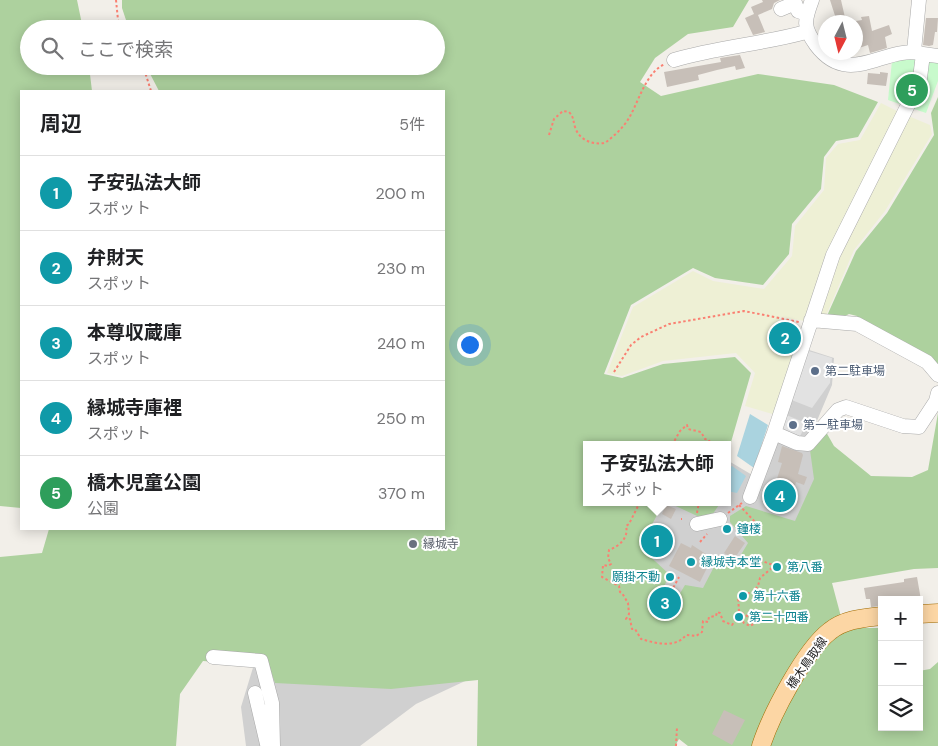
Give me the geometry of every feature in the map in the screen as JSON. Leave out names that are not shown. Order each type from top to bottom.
[{"type":"main road","points":[[923,614],[938,613]]},
{"type":"main road","name":"橋木鳥取線","points":[[761,746],[776,710],[818,643],[831,630],[846,622],[878,616]]},
{"type":"street","points":[[812,0],[807,14],[806,32],[818,48],[830,58],[843,64],[865,65],[929,52]]},
{"type":"street","points":[[745,501],[771,463],[774,433],[833,255],[920,78],[929,52],[919,0]]},
{"type":"street","points":[[781,9],[795,3],[798,11],[807,14]]},
{"type":"street","points":[[674,60],[693,54],[770,42],[806,32]]},
{"type":"street","points":[[811,322],[857,324],[927,362],[938,375]]},
{"type":"street","points":[[774,433],[797,443],[808,444],[838,410],[846,407],[903,426],[919,427],[936,401],[938,393]]},
{"type":"street","points":[[697,520],[720,518]]},
{"type":"street","points":[[213,657],[262,661],[272,703],[273,746]]},
{"type":"street","points":[[255,693],[267,746]]},
{"type":"path","points":[[116,0],[116,14],[119,20]]},
{"type":"path","points":[[549,136],[554,119],[562,111],[570,112],[574,117],[575,127],[580,136],[589,142],[605,143],[628,120],[655,72],[660,66],[674,60]]},
{"type":"path","points":[[146,75],[151,90]]},
{"type":"path","points":[[614,372],[631,345],[641,337],[669,324],[744,311],[811,322]]},
{"type":"path","points":[[674,441],[686,425],[688,430],[701,432],[705,440],[709,441]]},
{"type":"path","points":[[720,518],[745,501],[757,524]]},
{"type":"path","points":[[638,506],[633,517],[630,518],[629,524],[626,526],[627,531],[622,543],[609,550],[608,558],[611,564],[608,566],[603,565],[602,577],[619,586],[620,592],[628,604],[630,614],[626,618],[630,620],[632,629],[635,629],[641,638],[662,645],[680,640],[686,635],[696,636],[702,632],[703,621],[708,622],[709,616],[716,616],[717,612],[720,613],[723,621],[732,625],[739,615],[746,625],[750,626],[755,623],[755,621],[739,611],[738,596],[753,592],[758,586],[760,578],[773,567],[779,568],[777,564],[768,564],[755,558],[745,559],[737,564],[728,564],[728,560],[718,565]]},
{"type":"path","points":[[697,520],[699,506]]},
{"type":"path","points":[[671,592],[679,577]]},
{"type":"path","points":[[676,746],[677,727]]},
{"type":"shaded area","name":"縁城寺","points":[[803,348],[834,358],[832,385],[811,435],[816,478],[751,630],[591,622],[416,704],[360,746],[246,746],[241,707],[269,615],[442,530],[498,508],[583,504],[583,506],[731,506],[731,462],[759,479]]},
{"type":"shaded area","name":"第二駐車場","points":[[805,350],[832,358],[830,383],[812,408],[789,399]]},
{"type":"shaded area","name":"第一駐車場","points":[[784,414],[806,423],[799,439],[782,431]]},
{"type":"green space","points":[[0,0],[77,0],[81,20],[20,20],[20,75],[90,75],[92,90],[20,90],[20,508],[0,506]]},
{"type":"green space","points":[[122,0],[749,0],[733,27],[688,34],[655,58],[640,82],[661,96],[758,74],[834,85],[878,102],[858,137],[836,141],[824,157],[821,189],[792,224],[789,254],[763,285],[715,278],[693,268],[631,305],[604,374],[622,378],[663,364],[735,357],[751,373],[731,442],[583,441],[583,506],[662,506],[640,547],[670,575],[653,607],[667,615],[685,585],[703,588],[717,561],[736,563],[748,543],[730,522],[730,516],[746,506],[795,521],[814,479],[810,450],[826,432],[834,446],[871,476],[912,477],[928,470],[938,413],[938,568],[914,569],[832,583],[844,628],[878,628],[878,731],[923,731],[923,670],[930,669],[938,662],[938,746],[688,746],[679,739],[675,746],[477,746],[478,680],[391,689],[275,683],[269,666],[203,661],[180,694],[176,746],[0,746],[0,557],[42,553],[49,530],[445,530],[445,90],[158,90],[151,75],[445,75],[445,20],[126,20],[122,8]]},
{"type":"green space","points":[[915,55],[938,63],[938,81],[926,113],[888,100],[892,61]]},
{"type":"green space","points":[[938,97],[938,368],[861,322],[857,316],[849,314],[839,319],[826,318],[856,251],[887,213],[934,135],[931,113]]},
{"type":"green space","points":[[881,103],[899,112],[805,321],[780,317],[773,340],[798,348],[776,415],[745,406],[755,373],[736,353],[663,361],[622,376],[607,373],[633,307],[693,271],[713,281],[764,289],[792,256],[795,226],[824,190],[826,158],[838,144],[860,140]]},
{"type":"green space","points":[[906,115],[930,125],[932,134],[885,211],[854,250],[825,318],[816,316],[836,255]]},
{"type":"green space","points":[[676,506],[718,506],[708,521]]},
{"type":"water","points":[[750,414],[768,425],[754,468],[737,456]]},
{"type":"water","points":[[731,467],[746,476],[737,493],[731,492]]},
{"type":"building","points":[[762,0],[780,0],[774,3],[772,9],[758,15],[765,32],[753,35],[745,18],[754,14],[751,7],[763,2]]},
{"type":"building","points":[[830,0],[841,0],[844,15],[835,15]]},
{"type":"building","points":[[869,16],[872,31],[889,25],[892,34],[885,37],[887,48],[870,53],[868,45],[863,47],[863,17]]},
{"type":"building","points":[[926,18],[938,18],[937,32],[935,32],[933,45],[929,46],[923,45]]},
{"type":"building","points":[[740,55],[745,68],[736,70],[735,66],[717,70],[698,75],[699,80],[667,87],[664,72],[721,62],[720,58]]},
{"type":"building","points":[[880,72],[888,73],[886,86],[867,84],[868,73],[880,74]]},
{"type":"building","points":[[782,446],[802,453],[798,474],[807,477],[804,485],[796,482],[794,489],[791,488],[785,509],[769,504],[782,463],[778,462]]},
{"type":"building","points":[[666,506],[676,509],[671,519],[662,514]]},
{"type":"building","points":[[735,536],[745,543],[734,559],[724,553]]},
{"type":"building","name":"縁城寺本堂","points":[[681,543],[691,548],[692,545],[712,558],[700,582],[669,566]]},
{"type":"building","points":[[917,577],[920,596],[878,596],[878,606],[871,607],[870,599],[866,599],[864,588],[904,582],[904,579]]},
{"type":"building","points":[[663,596],[671,600],[667,609],[659,605]]},
{"type":"building","points":[[724,710],[745,720],[732,745],[712,734]]},
{"type":"place","name":"橋木児童公園","points":[[912,90]]},
{"type":"place","name":"弁財天","points":[[785,338]]},
{"type":"place","name":"第二駐車場","points":[[815,371]]},
{"type":"place","name":"第一駐車場","points":[[793,425]]},
{"type":"place","name":"縁城寺庫裡","points":[[780,496]]},
{"type":"place","name":"鐘楼","points":[[727,529]]},
{"type":"place","name":"子安弘法大師","points":[[657,541]]},
{"type":"place","name":"縁城寺","points":[[413,544]]},
{"type":"place","name":"縁城寺本堂","points":[[691,562]]},
{"type":"place","name":"第八番","points":[[777,567]]},
{"type":"place","name":"願掛不動","points":[[670,577]]},
{"type":"place","name":"第十六番","points":[[743,596]]},
{"type":"place","name":"本尊収蔵庫","points":[[665,603]]},
{"type":"place","name":"第二十四番","points":[[739,617]]}]
